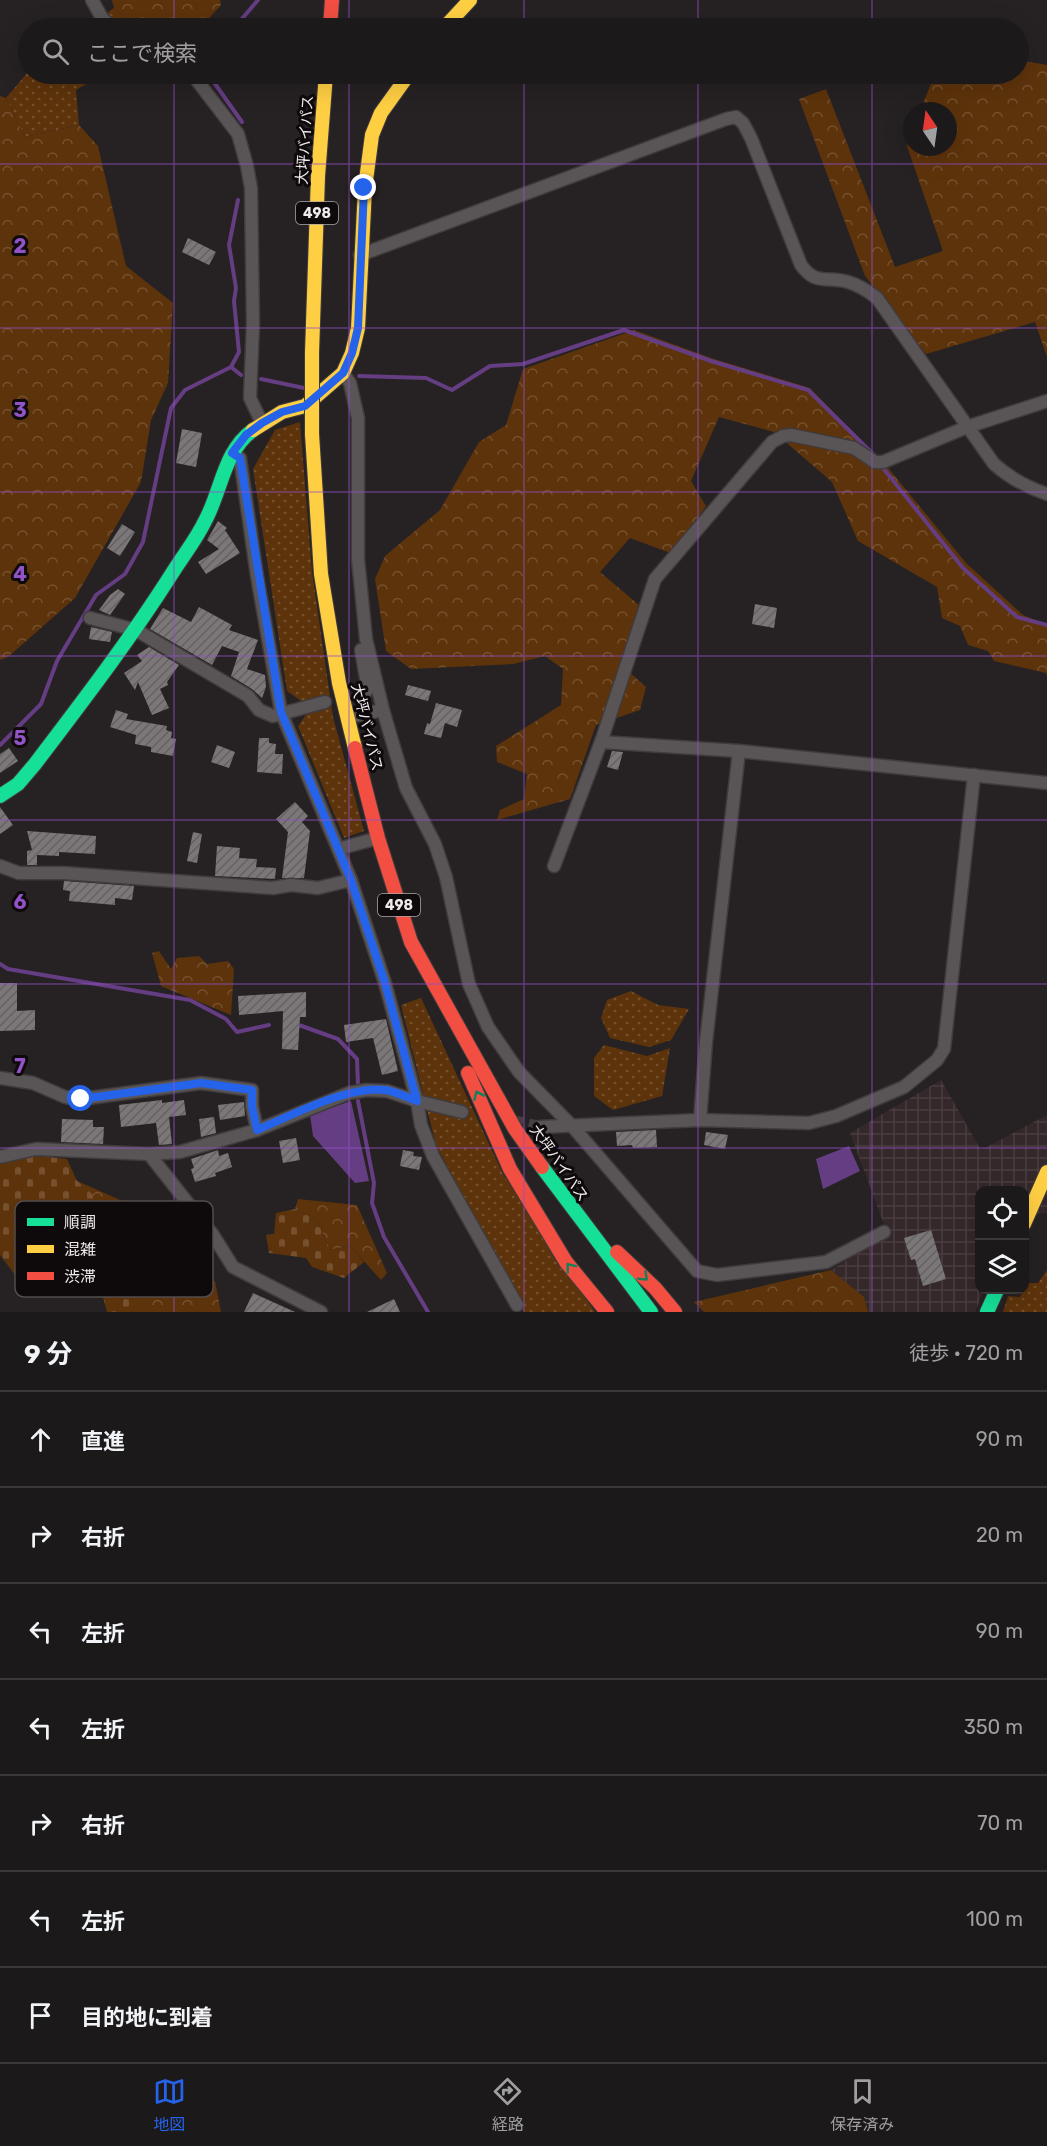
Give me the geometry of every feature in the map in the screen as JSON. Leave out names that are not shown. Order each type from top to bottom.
[{"type":"main road","points":[[331,18],[332,0]]},
{"type":"main road","points":[[453,18],[470,0]]},
{"type":"main road","name":"大坪バイパス","points":[[325,84],[318,176],[312,352],[312,434],[321,574],[339,683],[378,838],[411,942],[515,1129],[571,1208],[651,1312]]},
{"type":"main road","points":[[0,796],[18,784],[29,771],[136,630],[205,522],[217,495],[224,469],[232,453],[246,435],[282,412],[305,406],[343,373],[352,353],[358,328],[364,188],[372,135],[381,113],[402,84]]},
{"type":"main road","points":[[411,942],[510,1169],[566,1262],[607,1312]]},
{"type":"main road","points":[[1029,1213],[1047,1172]]},
{"type":"main road","points":[[571,1208],[655,1288],[675,1312]]},
{"type":"main road","points":[[987,1312],[995,1294]]},
{"type":"street","points":[[92,0],[102,18]]},
{"type":"street","points":[[200,84],[238,134],[247,166],[251,188],[253,324],[250,398],[262,423]]},
{"type":"street","points":[[360,255],[736,117],[743,123],[752,138],[801,265],[807,274],[817,279],[846,281],[863,288],[877,298],[994,464],[1009,477],[1031,489],[1047,494]]},
{"type":"street","points":[[343,373],[350,383],[358,418],[358,559],[366,639],[382,710],[406,788],[435,844],[446,877],[469,984],[488,1027],[519,1072],[573,1127],[697,1271],[717,1275],[826,1262],[884,1232]]},
{"type":"street","points":[[554,866],[601,742],[655,579],[772,442],[783,436],[791,435],[854,448],[874,462],[883,462],[967,427],[1047,400]]},
{"type":"street","points":[[232,453],[240,458],[281,712],[351,880],[385,983],[417,1101],[421,1125],[433,1156],[517,1305]]},
{"type":"street","points":[[90,618],[136,630],[248,696],[259,710],[273,716],[325,702]]},
{"type":"street","points":[[363,695],[368,689],[360,646],[366,639]]},
{"type":"street","points":[[348,717],[382,710]]},
{"type":"street","points":[[601,742],[739,751],[1047,783]]},
{"type":"street","points":[[700,1120],[706,1042],[739,751]]},
{"type":"street","points":[[540,1126],[573,1127],[700,1120],[809,1123],[836,1116],[904,1086],[938,1060],[944,1049],[974,775]]},
{"type":"street","points":[[338,849],[378,838]]},
{"type":"street","points":[[0,866],[19,873],[63,873],[273,888],[291,885],[318,888],[351,880]]},
{"type":"street","points":[[0,1078],[33,1083],[65,1097],[81,1099],[201,1083],[252,1090],[252,1106],[257,1130]]},
{"type":"street","points":[[0,1157],[36,1149],[149,1154],[180,1152],[257,1130],[350,1093],[367,1090],[387,1090],[417,1101],[462,1112]]},
{"type":"street","points":[[149,1154],[186,1201]]},
{"type":"street","points":[[213,1235],[233,1267],[321,1312]]},
{"type":"shaded area","points":[[941,1080],[981,1150],[1047,1115],[1047,1213],[1029,1215],[1029,1186],[975,1186],[975,1294],[982,1294],[975,1312],[868,1312],[864,1297],[831,1270],[888,1235],[850,1133]]},
{"type":"shaded area","points":[[351,1101],[369,1181],[355,1183],[313,1136],[310,1115]]},
{"type":"shaded area","points":[[849,1146],[860,1171],[823,1189],[816,1159]]},
{"type":"green space","points":[[112,0],[220,0],[221,5],[209,18],[125,18],[114,8]]},
{"type":"green space","points":[[114,8],[125,18],[99,18]]},
{"type":"green space","points":[[1029,62],[1047,65],[1047,357],[1035,322],[926,354],[865,276],[799,99],[826,89],[895,267],[943,251],[910,156],[957,156],[957,102],[924,102],[931,84],[1029,84]]},
{"type":"green space","points":[[18,84],[86,84],[76,90],[79,125],[25,137],[6,98]]},
{"type":"green space","points":[[0,96],[6,98],[25,137],[79,125],[98,146],[126,266],[173,303],[168,383],[151,420],[141,482],[75,598],[8,657],[0,660]]},
{"type":"green space","points":[[634,330],[714,359],[810,388],[889,469],[966,563],[1023,615],[1047,625],[1047,676],[1046,673],[994,661],[988,651],[968,645],[960,626],[942,618],[937,587],[858,541],[832,482],[774,432],[719,417],[691,481],[706,506],[673,554],[630,538],[600,572],[639,605],[620,664],[646,687],[640,710],[596,725],[570,799],[497,820],[500,810],[524,799],[527,774],[497,762],[496,746],[561,705],[563,669],[545,656],[513,664],[411,669],[386,651],[375,579],[385,556],[440,510],[479,442],[506,425],[523,369]]},
{"type":"green space","points":[[300,422],[312,572],[333,717],[364,831],[344,838],[298,726],[311,708],[287,691],[253,469],[275,430]]},
{"type":"green space","points":[[159,951],[171,969],[177,958],[199,956],[207,964],[228,961],[234,969],[231,1015],[161,986],[152,953]]},
{"type":"green space","points":[[631,991],[658,1005],[689,1009],[671,1040],[649,1047],[610,1038],[601,1018],[607,1000]]},
{"type":"green space","points":[[421,998],[503,1174],[595,1312],[524,1312],[436,1145],[401,1005]]},
{"type":"green space","points":[[604,1045],[647,1056],[670,1048],[662,1096],[613,1110],[594,1096],[594,1058]]},
{"type":"green space","points":[[30,1155],[67,1159],[77,1181],[100,1201],[15,1201],[15,1275],[0,1255],[0,1164]]},
{"type":"green space","points":[[77,1181],[122,1201],[74,1201]]},
{"type":"green space","points":[[298,1199],[357,1205],[387,1273],[381,1280],[350,1246],[330,1250],[316,1218],[295,1209]]},
{"type":"green space","points":[[295,1209],[316,1218],[330,1250],[350,1246],[364,1262],[344,1278],[312,1267],[306,1258],[269,1253],[266,1235],[274,1234],[276,1213]]},
{"type":"green space","points":[[831,1270],[864,1297],[868,1312],[704,1312],[694,1302]]},
{"type":"green space","points":[[1047,1270],[1047,1312],[1003,1312],[1008,1296],[1020,1297],[1021,1294],[1029,1294],[1029,1283],[1038,1283]]},
{"type":"green space","points":[[213,1281],[215,1281],[221,1312],[126,1312],[114,1297],[213,1297]]},
{"type":"green space","points":[[103,1297],[149,1297],[125,1308],[126,1312],[107,1312]]},
{"type":"building","points":[[188,238],[216,252],[209,265],[182,252]]},
{"type":"building","points":[[182,429],[202,433],[196,467],[176,463]]},
{"type":"building","points":[[218,521],[227,528],[225,530],[240,553],[206,574],[198,562],[219,549],[207,540]]},
{"type":"building","points":[[122,524],[135,532],[120,556],[107,548]]},
{"type":"building","points":[[118,589],[125,594],[110,615],[99,610],[110,595]]},
{"type":"building","points":[[755,604],[777,608],[774,628],[752,624]]},
{"type":"building","points":[[199,607],[232,625],[229,630],[258,640],[247,669],[265,675],[266,687],[262,698],[231,676],[239,652],[222,646],[212,665],[150,629],[163,608],[191,622]]},
{"type":"building","points":[[91,627],[112,632],[110,642],[89,639]]},
{"type":"building","points":[[149,647],[179,665],[167,682],[168,685],[160,689],[169,708],[152,715],[138,682],[135,690],[124,673],[142,661],[137,655]]},
{"type":"building","points":[[408,685],[431,691],[428,701],[405,695]]},
{"type":"building","points":[[436,703],[462,710],[457,727],[445,723],[441,738],[424,734],[427,723],[430,724]]},
{"type":"building","points":[[116,710],[128,714],[126,719],[167,726],[166,730],[172,732],[171,738],[176,739],[173,756],[151,752],[151,747],[135,744],[136,735],[110,727]]},
{"type":"building","points":[[259,738],[269,738],[269,743],[276,744],[275,754],[283,754],[282,774],[257,772]]},
{"type":"building","points":[[217,745],[235,752],[229,768],[211,762]]},
{"type":"building","points":[[9,748],[18,761],[0,773],[0,754]]},
{"type":"building","points":[[612,751],[623,752],[618,770],[607,767]]},
{"type":"building","points":[[295,802],[308,816],[302,822],[310,831],[304,878],[282,878],[288,832],[276,819]]},
{"type":"building","points":[[0,807],[13,825],[0,834]]},
{"type":"building","points":[[27,831],[96,836],[95,854],[59,852],[59,856],[37,855],[37,865],[27,865],[27,851],[32,850]]},
{"type":"building","points":[[193,832],[202,834],[197,863],[187,861]]},
{"type":"building","points":[[217,846],[240,848],[239,858],[257,859],[256,867],[276,868],[275,879],[215,876]]},
{"type":"building","points":[[64,881],[134,886],[132,900],[115,898],[115,905],[69,901],[70,891],[63,890]]},
{"type":"building","points":[[0,983],[17,983],[17,1011],[35,1010],[35,1030],[0,1031]]},
{"type":"building","points":[[306,992],[306,1017],[300,1017],[298,1050],[282,1049],[283,1011],[239,1015],[238,996]]},
{"type":"building","points":[[386,1019],[398,1071],[382,1075],[373,1038],[346,1042],[344,1025]]},
{"type":"building","points":[[162,1100],[162,1103],[184,1100],[186,1115],[169,1117],[172,1144],[159,1145],[156,1123],[121,1127],[119,1105]]},
{"type":"building","points":[[244,1102],[245,1116],[220,1120],[218,1105]]},
{"type":"building","points":[[214,1117],[216,1133],[201,1137],[199,1119]]},
{"type":"building","points":[[62,1119],[93,1120],[93,1127],[104,1127],[103,1144],[61,1142]]},
{"type":"building","points":[[656,1130],[657,1147],[617,1146],[616,1132]]},
{"type":"building","points":[[706,1132],[728,1135],[725,1149],[704,1145]]},
{"type":"building","points":[[296,1138],[300,1160],[283,1163],[279,1141]]},
{"type":"building","points":[[218,1150],[219,1156],[228,1153],[232,1167],[215,1173],[216,1176],[195,1182],[191,1159]]},
{"type":"building","points":[[403,1150],[414,1152],[413,1156],[422,1157],[419,1170],[400,1166]]},
{"type":"building","points":[[931,1230],[946,1279],[923,1286],[915,1259],[911,1260],[904,1238]]},
{"type":"building","points":[[253,1293],[295,1312],[244,1312]]},
{"type":"building","points":[[394,1299],[400,1312],[367,1312]]},
{"type":"waterway","points":[[243,18],[258,0]]},
{"type":"waterway","points":[[215,84],[242,122]]},
{"type":"waterway","points":[[0,745],[41,704],[57,661],[96,595],[125,574],[143,542],[171,408],[185,390],[231,367],[239,352],[234,301],[236,288],[229,245],[238,200]]},
{"type":"waterway","points":[[359,376],[426,378],[452,390],[490,366],[523,364],[624,330],[711,361],[808,390],[874,455]]},
{"type":"waterway","points":[[231,367],[241,375]]},
{"type":"waterway","points":[[261,379],[304,388]]},
{"type":"waterway","points":[[883,468],[963,568],[1017,617],[1047,625]]},
{"type":"waterway","points":[[0,964],[8,969],[190,1000],[226,1019],[237,1032],[269,1025]]},
{"type":"waterway","points":[[296,1024],[338,1039],[357,1059],[358,1085]]},
{"type":"waterway","points":[[358,1101],[374,1183],[372,1203],[384,1237],[428,1312]]},
{"type":"tunnel","points":[[511,1121],[540,1127]]},
{"type":"traffic: fast","points":[[0,796],[18,784],[35,764],[139,624],[201,528],[235,449],[253,430]]},
{"type":"traffic: fast","points":[[542,1167],[651,1312]]},
{"type":"traffic: fast","points":[[987,1312],[995,1294]]},
{"type":"traffic: slow","points":[[453,18],[470,0]]},
{"type":"traffic: slow","points":[[312,353],[318,176],[325,84]]},
{"type":"traffic: slow","points":[[253,430],[282,412],[305,406],[343,373],[352,353],[358,328],[365,188],[372,135],[381,113],[402,84]]},
{"type":"traffic: slow","points":[[312,353],[312,434]]},
{"type":"traffic: slow","points":[[312,434],[321,574],[339,683],[355,748]]},
{"type":"traffic: slow","points":[[1029,1213],[1047,1172]]},
{"type":"traffic: jam","points":[[331,18],[332,0]]},
{"type":"traffic: jam","points":[[355,748],[378,838],[411,942],[515,1129],[542,1167]]},
{"type":"traffic: jam","points":[[468,1073],[510,1169],[566,1262],[607,1312]]},
{"type":"traffic: jam","points":[[617,1252],[655,1288],[675,1312]]},
{"type":"route","points":[[81,1099],[201,1083],[252,1090],[252,1106],[257,1130],[350,1093],[387,1090],[417,1101],[385,983],[351,880],[281,712],[257,576],[240,458],[232,453],[246,435],[262,423],[282,412],[305,406],[343,373],[352,353],[358,328],[364,188]]}]
